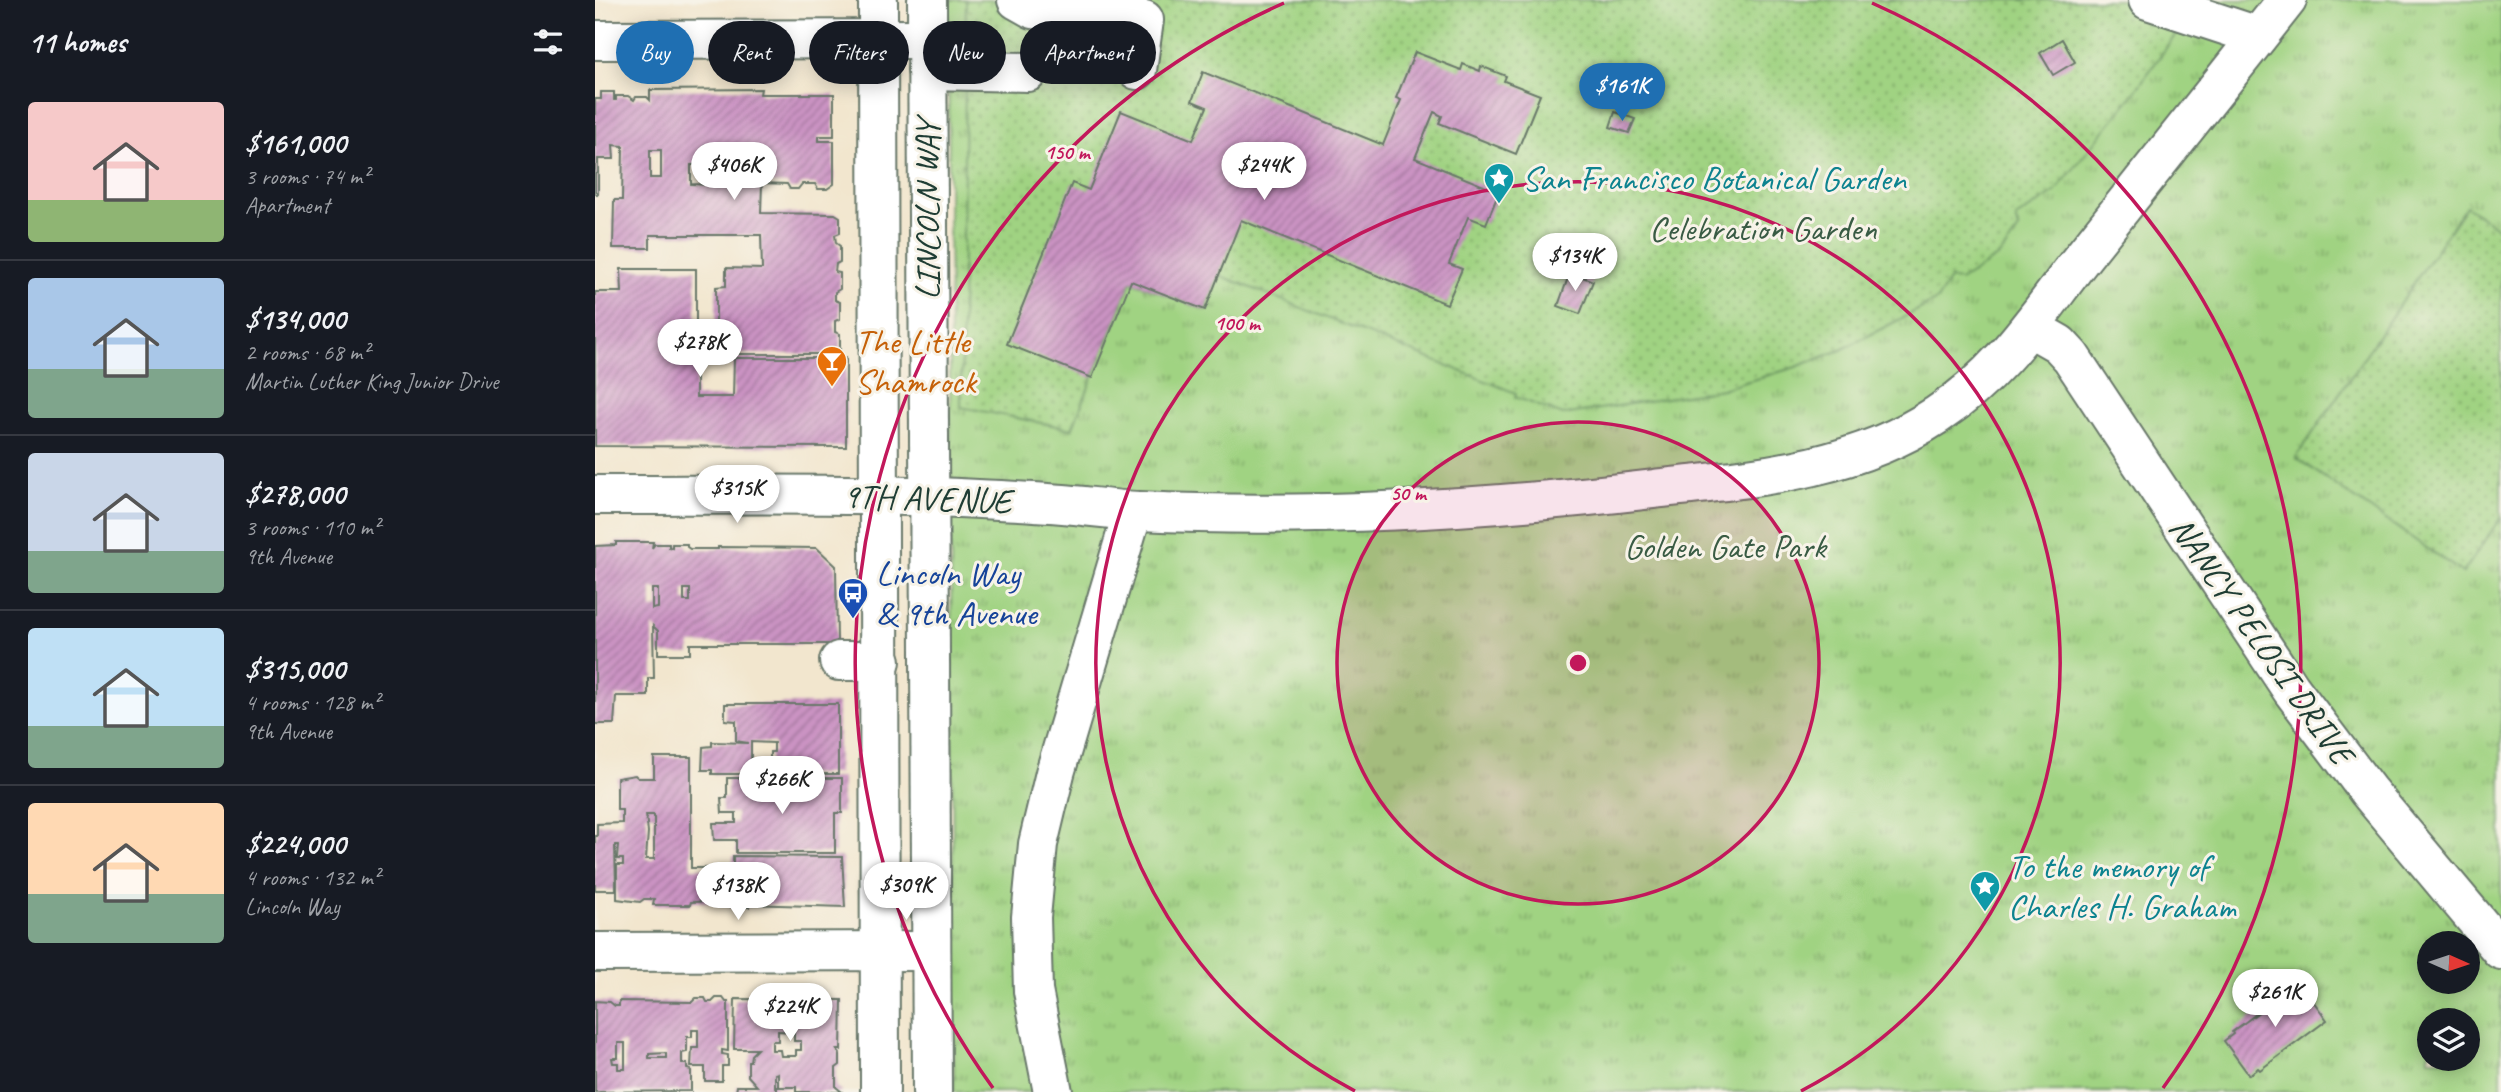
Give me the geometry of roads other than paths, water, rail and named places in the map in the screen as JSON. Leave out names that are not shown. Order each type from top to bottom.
[{"type":"street","name":"LINCOLN WAY","points":[[878,0],[878,21]]},
{"type":"street","name":"LINCOLN WAY","points":[[927,0],[927,21]]},
{"type":"street","points":[[1017,0],[1033,9],[1143,21]]},
{"type":"street","points":[[2148,0],[2258,36]]},
{"type":"street","name":"9TH AVENUE","points":[[595,495],[928,497],[1067,504],[1133,511],[1323,512],[1497,505],[1647,490],[1805,469],[1839,461],[1874,450],[1907,435],[1938,415],[1983,379],[2031,328],[2063,282],[2287,0]]},
{"type":"street","points":[[595,40],[809,39]]},
{"type":"street","name":"LINCOLN WAY","points":[[878,84],[880,1092]]},
{"type":"street","name":"LINCOLN WAY","points":[[927,84],[932,1092]]},
{"type":"street","name":"NANCY PELOSI DRIVE","points":[[2031,328],[2059,344],[2071,357],[2291,689],[2376,801],[2501,950]]},
{"type":"street","points":[[1053,1092],[1032,978],[1031,917],[1038,845],[1055,773],[1133,511]]},
{"type":"street","points":[[839,661],[881,661]]},
{"type":"street","points":[[595,953],[930,951]]},
{"type":"place","name":"San Francisco Botanical Garden","points":[[1499,205]]},
{"type":"place","name":"The Little Shamrock","points":[[832,388]]},
{"type":"place","name":"Lincoln Way & 9th Avenue","points":[[853,620]]},
{"type":"place","name":"To the memory of Charles H. Graham","points":[[1985,913]]},
{"type":"park label","name":"Celebration Garden","points":[[1763,228]]},
{"type":"park label","name":"Golden Gate Park","points":[[1725,546]]}]
